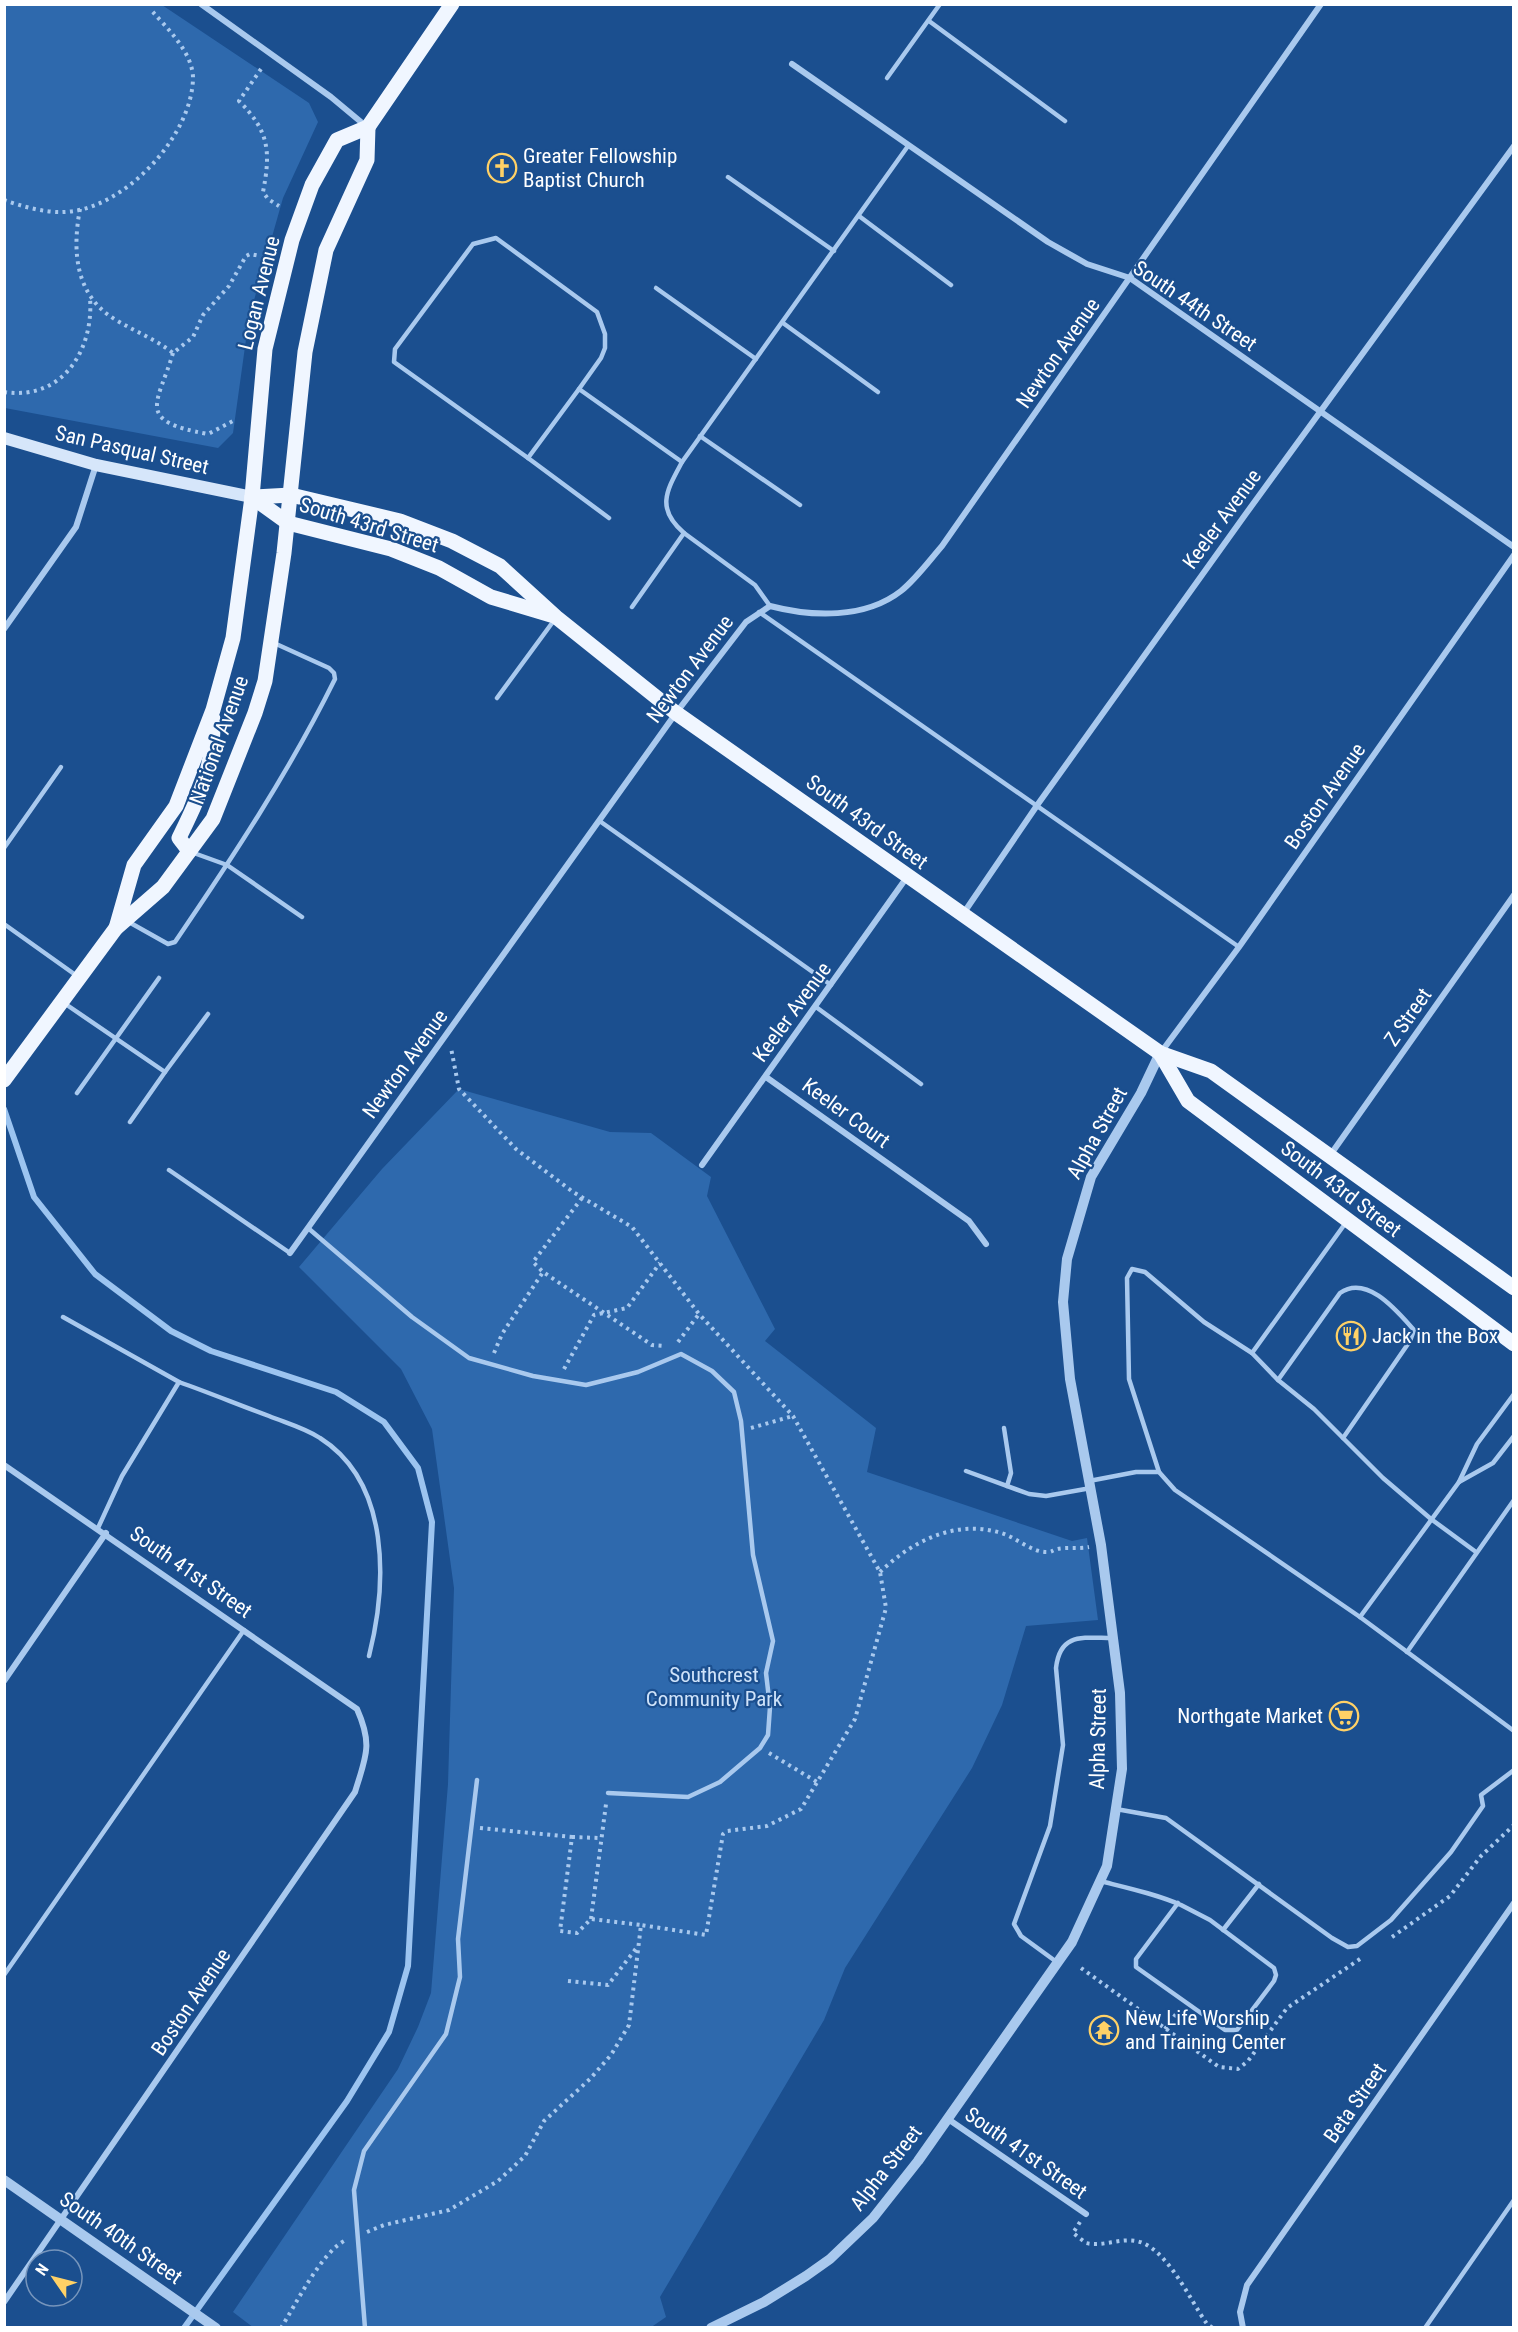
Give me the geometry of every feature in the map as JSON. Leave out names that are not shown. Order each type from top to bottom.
[{"type":"main road","points":[[291,495],[305,352],[326,250],[367,160],[368,127],[447,6]]},
{"type":"main road","name":"Logan Avenue","points":[[252,497],[264,349],[292,240],[312,185],[337,140],[368,127]]},
{"type":"main road","name":"San Pasqual Street","points":[[4,438],[96,465],[252,497]]},
{"type":"main road","name":"South 43rd Street","points":[[252,497],[291,495],[400,521],[452,541],[500,566],[556,617],[676,713],[1160,1053],[1208,1070],[1514,1288]]},
{"type":"main road","name":"National Avenue","points":[[4,1080],[120,924],[163,886],[213,819],[255,713],[265,681],[291,495]]},
{"type":"main road","name":"South 43rd Street","points":[[252,497],[288,523],[391,549],[439,568],[491,597],[556,617]]},
{"type":"main road","name":"National Avenue","points":[[120,924],[134,865],[176,807],[213,710],[233,638],[252,497]]},
{"type":"main road","points":[[189,851],[179,838],[207,772],[213,748],[213,710]]},
{"type":"main road","name":"South 43rd Street","points":[[1160,1053],[1188,1101],[1514,1344]]},
{"type":"street","points":[[201,4],[331,97],[368,127]]},
{"type":"street","name":"Newton Avenue","points":[[290,1252],[601,822],[676,713],[746,622],[770,606],[806,614],[842,613],[874,604],[901,591],[942,546],[1322,4]]},
{"type":"street","name":"South 44th Street","points":[[792,64],[1048,242],[1087,264],[1130,278],[1514,547]]},
{"type":"street","name":"Keeler Avenue","points":[[963,914],[1038,804],[1320,411],[1514,146]]},
{"type":"street","points":[[4,629],[76,527],[96,465]]},
{"type":"street","name":"Boston Avenue","points":[[1160,1053],[1239,947],[1514,555]]},
{"type":"street","name":"Keeler Avenue","points":[[702,1166],[832,986],[907,877]]},
{"type":"street","name":"Z Street","points":[[1329,1157],[1514,895]]},
{"type":"street","name":"Alpha Street","points":[[711,2328],[764,2302],[806,2276],[855,2238],[893,2195],[1072,1942],[1107,1866],[1122,1769],[1120,1693],[1101,1545],[1070,1379],[1063,1302],[1067,1258],[1091,1177],[1141,1093],[1160,1053]]},
{"type":"street","name":"Keeler Court","points":[[766,1077],[969,1221],[986,1244]]},
{"type":"street","name":"South 41st Street","points":[[4,1465],[106,1533],[357,1709]]},
{"type":"street","points":[[4,1681],[106,1533]]},
{"type":"street","name":"Boston Avenue","points":[[4,2302],[355,1792],[368,1750],[365,1728],[357,1709]]},
{"type":"street","name":"Beta Street","points":[[1244,2327],[1240,2312],[1247,2285],[1514,1903]]},
{"type":"street","name":"South 41st Street","points":[[948,2119],[1086,2214]]},
{"type":"street","name":"South 40th Street","points":[[4,2180],[216,2328]]},
{"type":"lane","points":[[887,78],[940,4]]},
{"type":"lane","points":[[928,21],[1065,121]]},
{"type":"lane","points":[[770,606],[755,585],[684,533],[669,516],[666,491],[700,436],[908,146]]},
{"type":"lane","points":[[728,177],[834,251]]},
{"type":"lane","points":[[860,216],[951,285]]},
{"type":"lane","points":[[528,458],[579,389],[605,348],[605,334],[597,312],[496,238],[473,244],[395,349],[394,362],[609,518]]},
{"type":"lane","points":[[656,288],[756,359]]},
{"type":"lane","points":[[783,323],[878,392]]},
{"type":"lane","points":[[579,389],[682,462]]},
{"type":"lane","points":[[700,436],[800,505]]},
{"type":"lane","points":[[632,607],[684,533]]},
{"type":"lane","points":[[758,612],[1038,804],[1239,947]]},
{"type":"lane","points":[[497,698],[556,617]]},
{"type":"lane","points":[[120,924],[168,944],[175,942],[227,865],[303,744],[335,679],[334,673],[271,641]]},
{"type":"lane","points":[[4,848],[61,767]]},
{"type":"lane","points":[[601,822],[832,986]]},
{"type":"lane","points":[[189,851],[227,865],[302,917]]},
{"type":"lane","points":[[4,924],[79,978]]},
{"type":"lane","points":[[77,1093],[118,1039],[159,978]]},
{"type":"lane","points":[[62,1001],[165,1072]]},
{"type":"lane","points":[[816,1007],[921,1084]]},
{"type":"lane","points":[[130,1122],[208,1014]]},
{"type":"lane","points":[[170,1170],[290,1252]]},
{"type":"lane","points":[[1252,1353],[1347,1220]]},
{"type":"lane","points":[[308,1228],[443,1341],[469,1358],[586,1385],[638,1372],[681,1354],[712,1371],[734,1392],[742,1430],[753,1555],[773,1641],[766,1672],[770,1707],[768,1735],[760,1748],[720,1782],[688,1797],[608,1793]]},
{"type":"lane","points":[[1476,1552],[1431,1519],[1314,1409],[1278,1380],[1252,1353],[1204,1322],[1145,1272],[1132,1269],[1128,1278],[1129,1379],[1159,1472],[1175,1490],[1360,1617],[1514,1731]]},
{"type":"lane","points":[[1278,1380],[1340,1293],[1347,1288],[1356,1286],[1367,1289],[1397,1311],[1414,1330],[1410,1341],[1343,1438]]},
{"type":"lane","points":[[63,1317],[179,1382],[319,1437],[346,1462],[362,1487],[371,1511],[381,1553],[379,1603],[369,1656]]},
{"type":"lane","points":[[98,1528],[122,1476],[179,1382]]},
{"type":"lane","points":[[1360,1617],[1459,1482],[1477,1444],[1514,1394]]},
{"type":"lane","points":[[1004,1428],[1011,1473],[1007,1486]]},
{"type":"lane","points":[[1459,1482],[1493,1463],[1514,1436]]},
{"type":"lane","points":[[966,1471],[1007,1486],[1046,1496],[1136,1472],[1159,1472]]},
{"type":"lane","points":[[1407,1652],[1514,1500]]},
{"type":"lane","points":[[4,1975],[244,1630]]},
{"type":"lane","points":[[1058,1963],[1021,1936],[1014,1924],[1050,1826],[1064,1744],[1056,1668],[1057,1657],[1064,1646],[1074,1638],[1112,1638]]},
{"type":"lane","points":[[1116,1809],[1166,1818],[1332,1938],[1348,1947],[1358,1946],[1391,1920],[1451,1852],[1483,1806],[1481,1795],[1514,1770]]},
{"type":"lane","points":[[365,2328],[354,2190],[364,2151],[446,2034],[459,1977],[458,1939],[477,1780]]},
{"type":"lane","points":[[1100,1881],[1178,1903],[1223,1930],[1274,1968],[1276,1975],[1274,1981],[1237,2030],[1232,2032],[1136,1967],[1136,1959],[1178,1903]]},
{"type":"lane","points":[[1223,1930],[1259,1884]]},
{"type":"lane","points":[[1425,2328],[1514,2200]]},
{"type":"path","points":[[4,200],[63,212],[105,202],[130,186],[171,141],[189,106],[193,75],[184,51],[152,11]]},
{"type":"path","points":[[261,69],[239,101],[252,114],[265,136],[269,162],[263,192],[268,199],[279,206]]},
{"type":"path","points":[[80,209],[75,248],[79,274],[90,295],[105,313],[146,334],[173,353]]},
{"type":"path","points":[[233,421],[208,434],[172,423],[160,415],[156,406],[156,398],[173,353],[193,337],[203,315],[229,286],[246,256],[250,254],[260,256]]},
{"type":"path","points":[[4,392],[41,389],[52,384],[72,367],[88,334],[91,313],[90,295]]},
{"type":"path","points":[[448,1032],[459,1089],[516,1149],[582,1198],[632,1227],[699,1314],[794,1416],[880,1572],[886,1608],[855,1719],[801,1809],[766,1826],[727,1830],[723,1834],[706,1935],[591,1919]]},
{"type":"path","points":[[582,1198],[533,1262],[543,1272],[652,1345],[675,1346],[699,1314]]},
{"type":"path","points":[[558,1380],[594,1315],[627,1308],[660,1263]]},
{"type":"path","points":[[490,1364],[502,1334],[543,1272]]},
{"type":"path","points":[[742,1430],[794,1416]]},
{"type":"path","points":[[880,1572],[898,1554],[930,1537],[973,1528],[1002,1533],[1037,1550],[1049,1552],[1057,1549],[1101,1545]]},
{"type":"path","points":[[760,1748],[817,1782]]},
{"type":"path","points":[[572,1837],[560,1931],[577,1933],[591,1919],[600,1838],[608,1793]]},
{"type":"path","points":[[1384,1943],[1450,1896],[1481,1856],[1514,1825]]},
{"type":"path","points":[[471,1827],[600,1838]]},
{"type":"path","points":[[281,2328],[327,2257],[338,2244],[384,2225],[449,2210],[475,2197],[510,2172],[525,2156],[544,2121],[590,2079],[611,2055],[629,2025],[641,1925]]},
{"type":"path","points":[[568,1981],[608,1985],[639,1945]]},
{"type":"path","points":[[1081,1968],[1219,2067],[1238,2068],[1248,2061],[1287,2008],[1365,1956]]},
{"type":"path","points":[[1165,2029],[1185,2001]]},
{"type":"path","points":[[1086,2214],[1073,2233],[1075,2236],[1091,2244],[1137,2241],[1152,2246],[1168,2264],[1207,2324],[1213,2328]]},
{"type":"green space","points":[[4,5],[162,5],[309,103],[318,122],[283,198],[249,318],[233,433],[218,448],[5,408]]},
{"type":"green space","name":"Southcrest Community Park","points":[[459,1089],[610,1132],[651,1133],[711,1177],[707,1196],[775,1329],[765,1341],[876,1428],[867,1472],[1072,1541],[1087,1538],[1098,1620],[1026,1626],[1002,1705],[972,1768],[845,1968],[824,2020],[660,2297],[666,2317],[650,2328],[254,2328],[233,2312],[398,2069],[431,1993],[448,1784],[454,1588],[432,1429],[401,1369],[299,1267],[382,1169]]},
{"type":"waterway","points":[[4,1109],[34,1197],[95,1274],[171,1331],[211,1351],[336,1392],[384,1422],[418,1468],[432,1522],[408,1966],[389,2032],[347,2101],[184,2328]]},
{"type":"place","name":"Greater Fellowship Baptist Church","points":[[502,168]]},
{"type":"place","name":"Jack in the Box","points":[[1351,1336]]},
{"type":"place","name":"Northgate Market","points":[[1344,1716]]},
{"type":"place","name":"New Life Worship and Training Center","points":[[1104,2030]]}]
